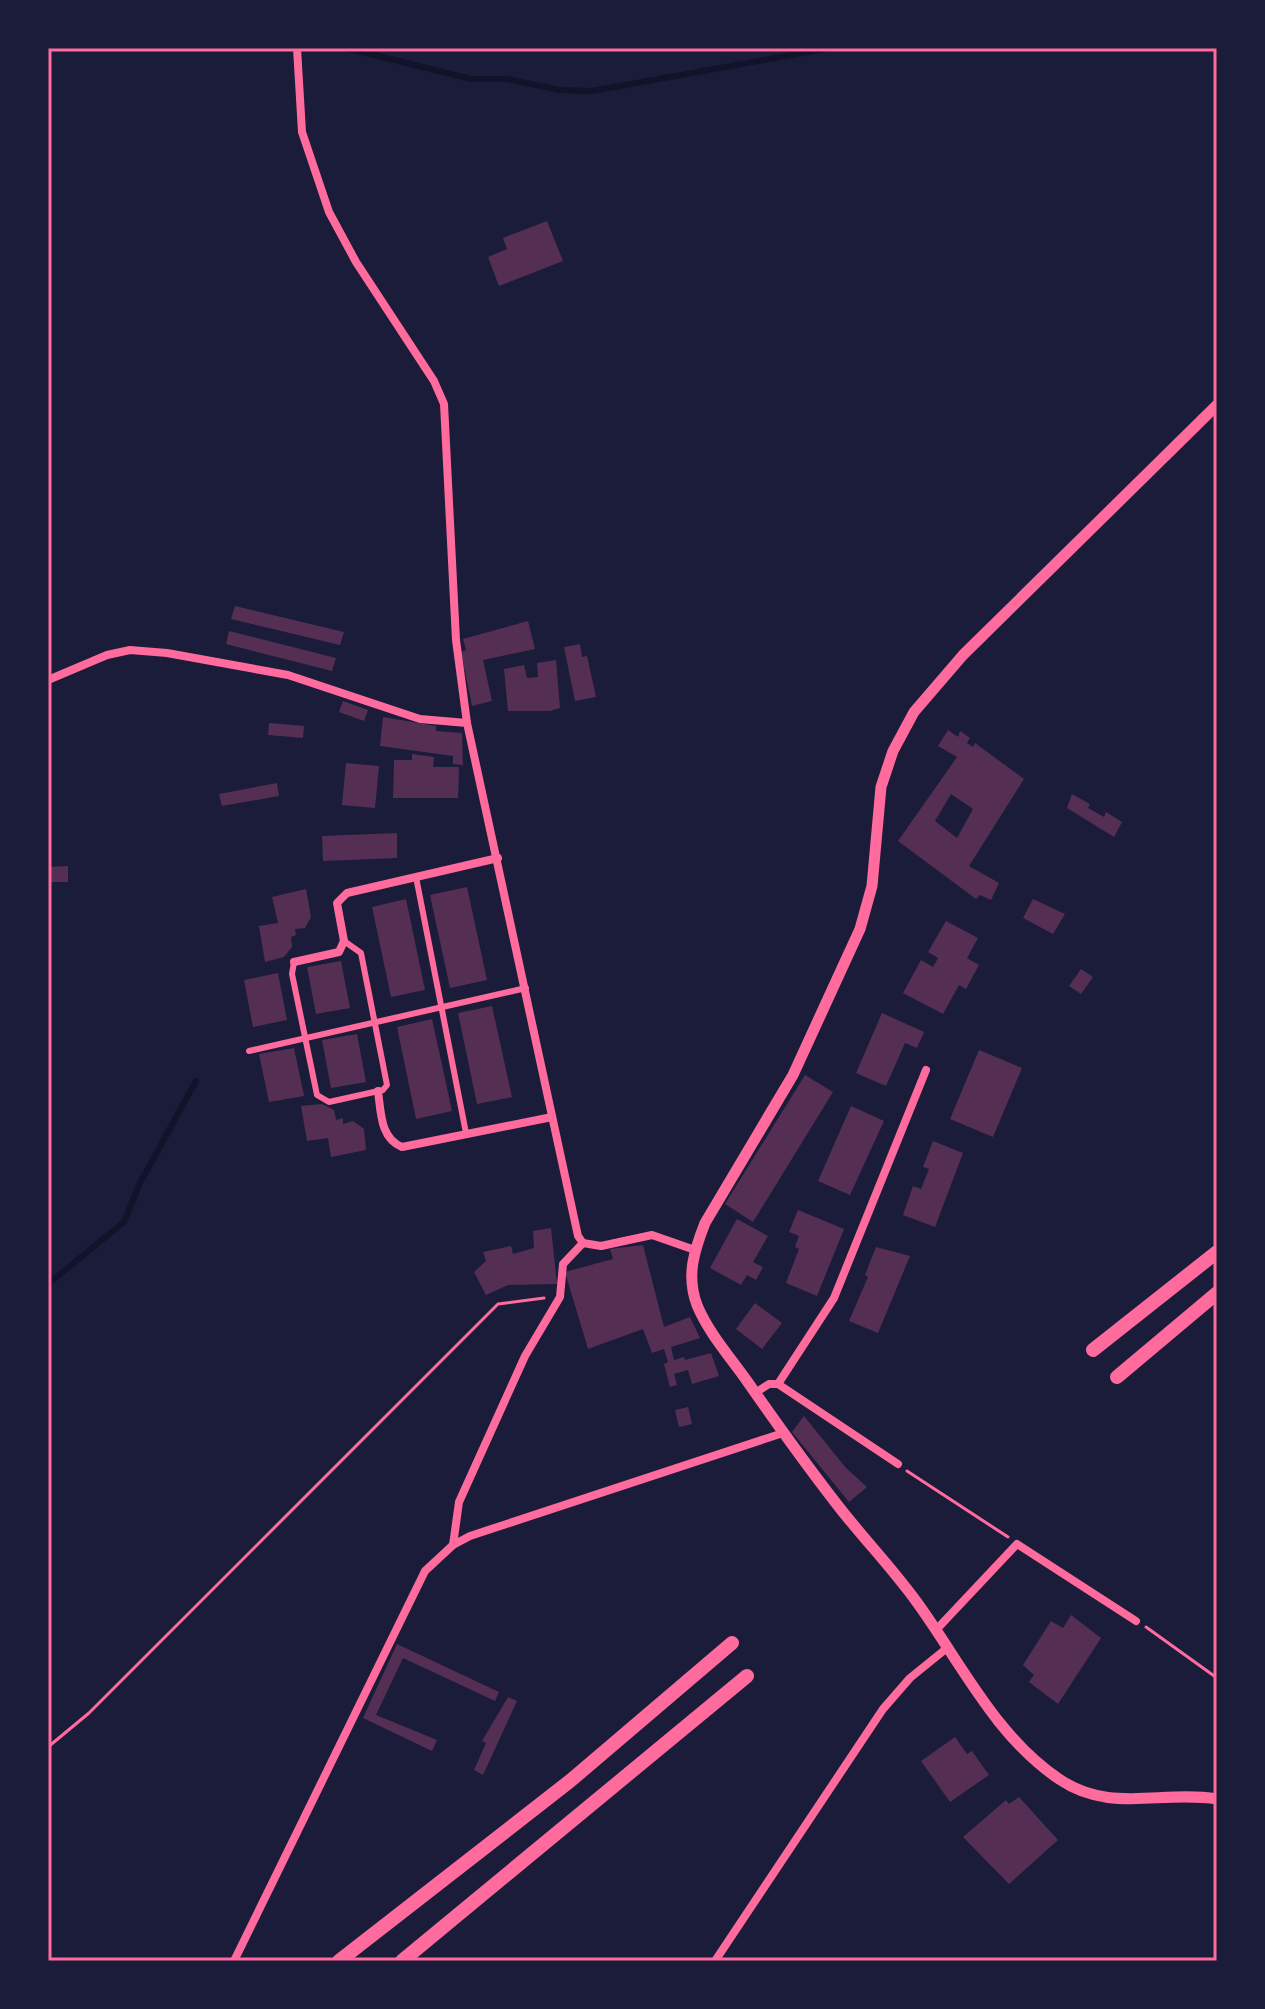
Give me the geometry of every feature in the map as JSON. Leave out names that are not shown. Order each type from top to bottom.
[{"type":"highway","points":[[1093,1350],[1217,1252]]},
{"type":"highway","points":[[1117,1377],[1217,1293]]},
{"type":"highway","points":[[339,1961],[570,1781],[732,1643]]},
{"type":"highway","points":[[402,1961],[747,1676]]},
{"type":"main road","points":[[1217,405],[963,655],[914,712],[893,751],[881,787],[872,886],[860,929],[793,1075],[717,1200],[695,1250],[692,1290],[698,1307],[783,1433],[936,1630],[1015,1739],[1046,1769],[1072,1787],[1107,1800],[1217,1799]]},
{"type":"street","points":[[297,48],[302,132],[329,212],[356,262],[434,381],[444,404],[456,640],[467,723],[527,988],[575,1226],[583,1243]]},
{"type":"street","points":[[48,680],[107,655],[130,650],[167,653],[288,675],[420,719],[467,723]]},
{"type":"street","points":[[344,941],[361,953],[387,1085],[378,1091],[322,1100],[317,1095],[292,974],[294,962],[339,952],[344,941],[337,903],[347,893],[498,858]]},
{"type":"street","points":[[416,877],[466,1133]]},
{"type":"street","points":[[249,1051],[527,988]]},
{"type":"street","points":[[778,1384],[834,1298],[926,1070]]},
{"type":"street","points":[[378,1091],[385,1132],[392,1143],[402,1147],[552,1117]]},
{"type":"street","points":[[583,1243],[601,1246],[652,1235],[695,1250]]},
{"type":"street","points":[[453,1545],[459,1502],[525,1356],[560,1297],[563,1264],[583,1243]]},
{"type":"street","points":[[755,1393],[769,1384],[778,1384],[898,1464]]},
{"type":"street","points":[[234,1961],[425,1571],[453,1545],[783,1433]]},
{"type":"street","points":[[936,1630],[1017,1544],[1136,1621]]},
{"type":"street","points":[[715,1961],[883,1709],[910,1678],[947,1648]]},
{"type":"path","points":[[48,1747],[89,1713],[498,1304],[560,1297]]},
{"type":"path","points":[[898,1464],[1017,1544]]},
{"type":"path","points":[[1136,1621],[1217,1678]]},
{"type":"building","points":[[547,221],[563,261],[499,286],[488,257],[507,249],[503,238]]},
{"type":"building","points":[[235,606],[344,632],[340,645],[231,619]]},
{"type":"building","points":[[528,621],[535,649],[483,660],[492,701],[472,706],[461,652],[466,650],[463,639]]},
{"type":"building","points":[[229,631],[336,658],[332,671],[226,644]]},
{"type":"building","points":[[580,644],[582,657],[587,656],[596,697],[575,701],[564,647]]},
{"type":"building","points":[[556,660],[560,708],[550,711],[508,711],[504,669],[524,665],[527,678],[538,677],[537,663]]},
{"type":"building","points":[[343,701],[368,710],[364,721],[339,712]]},
{"type":"building","points":[[383,717],[436,726],[436,731],[462,733],[463,765],[453,764],[453,756],[380,746]]},
{"type":"building","points":[[269,723],[304,726],[303,738],[268,735]]},
{"type":"building","points":[[948,730],[958,737],[960,731],[970,738],[967,743],[973,747],[975,743],[1024,779],[969,866],[999,883],[991,900],[980,895],[976,899],[898,841],[957,757],[938,746]],"holes":[[[951,794],[973,809],[957,838],[935,821]]]},
{"type":"building","points":[[412,754],[434,757],[433,767],[459,767],[458,798],[393,798],[394,760],[412,760]]},
{"type":"building","points":[[346,763],[379,766],[375,808],[342,805]]},
{"type":"building","points":[[277,783],[279,796],[222,806],[219,794]]},
{"type":"building","points":[[1072,794],[1104,817],[1106,812],[1122,822],[1114,837],[1067,808]]},
{"type":"building","points":[[397,833],[397,858],[323,861],[322,836]]},
{"type":"building","points":[[68,866],[68,882],[48,882],[48,867]]},
{"type":"building","points":[[467,887],[487,980],[450,988],[430,895]]},
{"type":"building","points":[[306,889],[311,917],[305,928],[295,929],[296,935],[291,937],[292,947],[284,957],[265,962],[259,926],[278,923],[272,897]]},
{"type":"building","points":[[406,899],[425,990],[391,997],[372,907]]},
{"type":"building","points":[[1033,899],[1065,914],[1053,934],[1023,918]]},
{"type":"building","points":[[946,921],[978,938],[967,958],[979,965],[966,989],[959,985],[943,1014],[903,993],[921,960],[933,967],[938,958],[928,952]]},
{"type":"building","points":[[341,961],[350,1008],[316,1014],[307,967]]},
{"type":"building","points":[[1081,969],[1093,977],[1081,994],[1069,986]]},
{"type":"building","points":[[278,973],[287,1020],[253,1027],[244,980]]},
{"type":"building","points":[[492,1006],[512,1097],[477,1104],[458,1013]]},
{"type":"building","points":[[882,1013],[924,1032],[917,1048],[905,1043],[886,1086],[856,1073]]},
{"type":"building","points":[[432,1019],[452,1111],[416,1119],[397,1027]]},
{"type":"building","points":[[357,1034],[366,1082],[331,1088],[322,1040]]},
{"type":"building","points":[[294,1048],[304,1096],[269,1102],[259,1054]]},
{"type":"building","points":[[979,1050],[1022,1068],[993,1137],[950,1119]]},
{"type":"building","points":[[805,1075],[833,1092],[753,1222],[725,1204]]},
{"type":"building","points":[[322,1104],[334,1110],[336,1120],[343,1118],[343,1124],[353,1121],[364,1129],[366,1150],[331,1157],[328,1138],[307,1141],[301,1106]]},
{"type":"building","points":[[851,1106],[884,1121],[850,1195],[818,1181]]},
{"type":"building","points":[[933,1141],[963,1153],[935,1227],[903,1215],[913,1186],[921,1189],[929,1169],[923,1167]]},
{"type":"building","points":[[798,1210],[844,1229],[817,1296],[786,1283],[799,1249],[795,1247],[799,1236],[789,1232]]},
{"type":"building","points":[[737,1219],[768,1236],[753,1262],[763,1267],[756,1280],[747,1275],[741,1285],[710,1268]]},
{"type":"building","points":[[551,1228],[557,1284],[508,1285],[486,1295],[474,1272],[486,1261],[483,1252],[511,1246],[513,1254],[534,1248],[533,1231]]},
{"type":"building","points":[[643,1245],[664,1327],[690,1317],[700,1338],[671,1347],[674,1360],[711,1353],[719,1376],[692,1384],[688,1370],[674,1374],[677,1385],[670,1387],[664,1349],[652,1353],[643,1329],[588,1349],[565,1272],[613,1259],[610,1249]]},
{"type":"building","points":[[876,1247],[910,1256],[878,1333],[849,1321],[868,1277],[865,1275]]},
{"type":"building","points":[[755,1303],[782,1323],[762,1349],[736,1329]]},
{"type":"building","points":[[688,1407],[692,1424],[679,1427],[675,1410]]},
{"type":"building","points":[[804,1416],[846,1468],[867,1487],[849,1502],[792,1432]]},
{"type":"building","points":[[1071,1615],[1101,1638],[1058,1704],[1029,1682],[1034,1675],[1023,1665],[1051,1621],[1063,1628]]},
{"type":"building","points":[[397,1644],[499,1692],[495,1701],[403,1658],[376,1715],[437,1740],[432,1751],[363,1718]]},
{"type":"building","points":[[508,1697],[517,1701],[483,1775],[474,1770],[486,1743],[482,1741]]},
{"type":"building","points":[[955,1737],[967,1754],[972,1751],[989,1775],[950,1802],[921,1761]]},
{"type":"building","points":[[1019,1797],[1058,1840],[1009,1884],[963,1837],[1006,1800],[1009,1804]]},
{"type":"waterway","points":[[346,48],[471,79],[507,79],[560,90],[592,91],[830,48]]},
{"type":"waterway","points":[[48,1284],[124,1222],[140,1183],[196,1081]]}]
